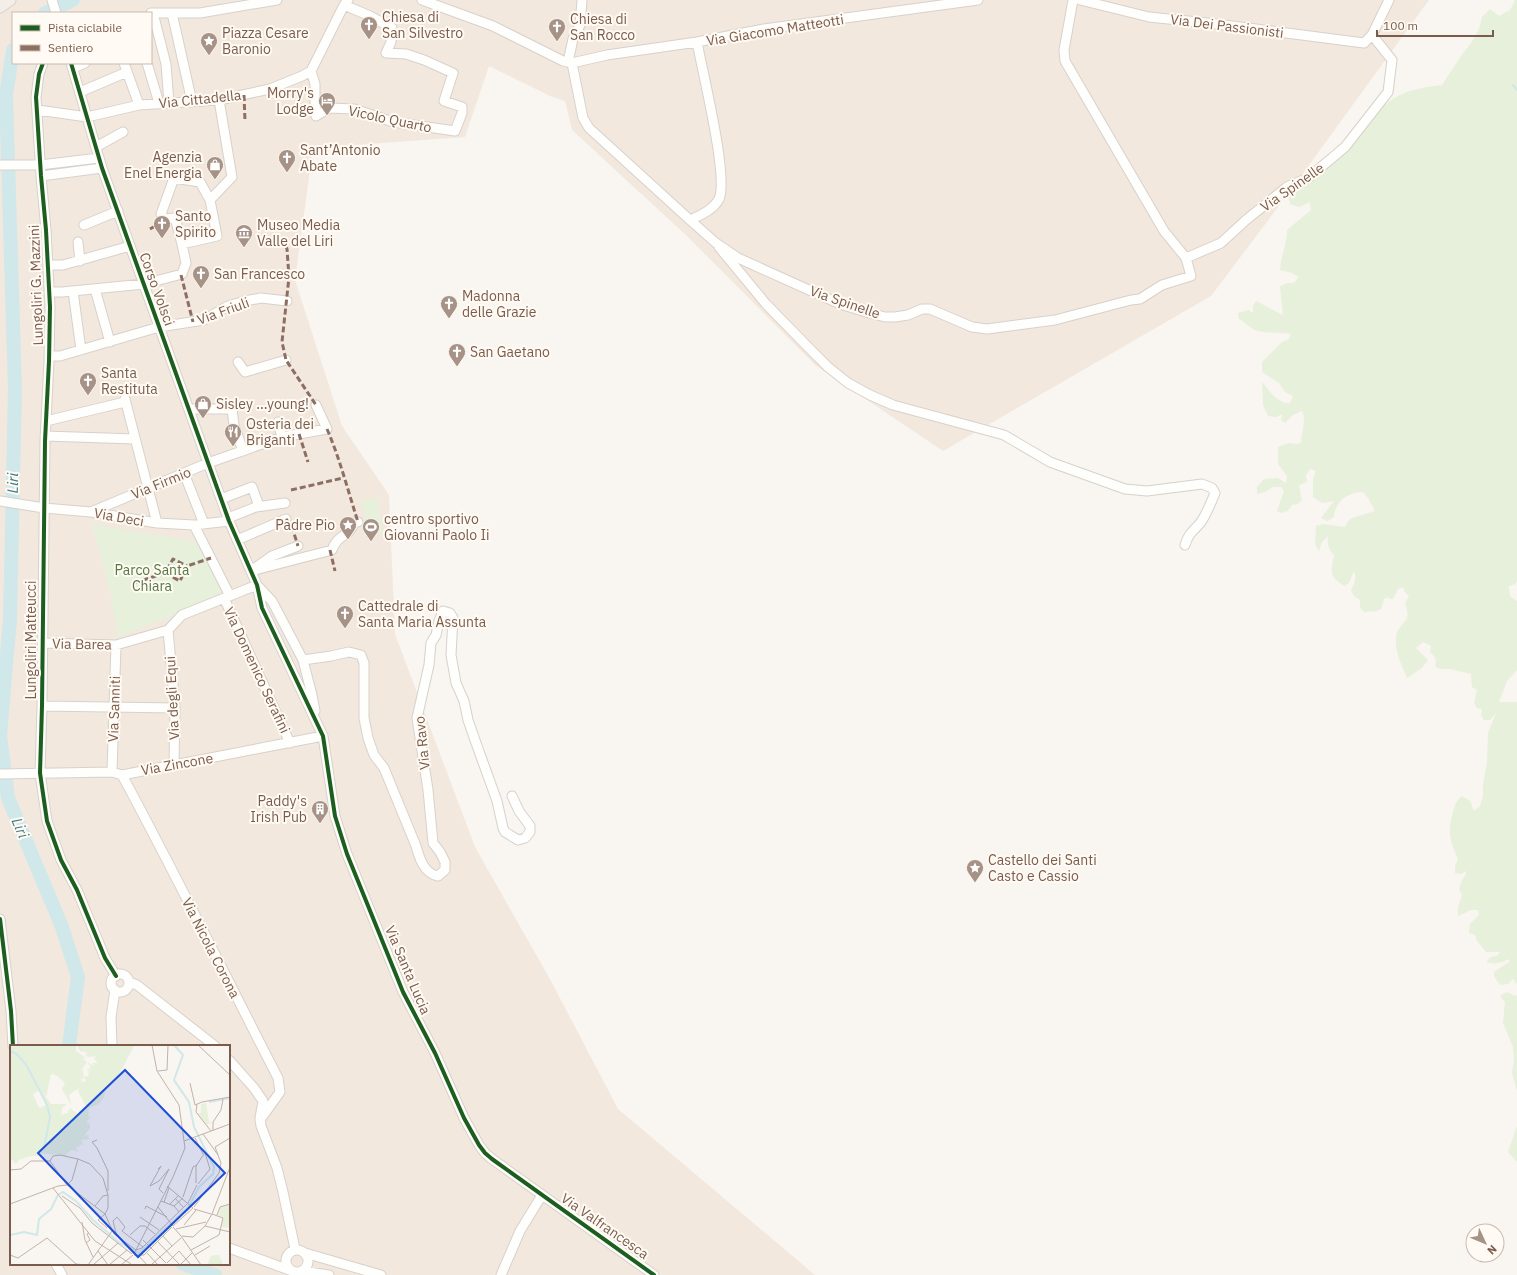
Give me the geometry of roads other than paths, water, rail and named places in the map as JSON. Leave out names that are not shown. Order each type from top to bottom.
[{"type":"main road","points":[[0,7],[10,0]]},
{"type":"street","points":[[52,0],[56,12]]},
{"type":"street","points":[[169,104],[166,64],[152,13],[200,13],[277,0]]},
{"type":"street","points":[[422,0],[493,26],[548,54],[570,62],[573,39],[580,25],[582,0]]},
{"type":"street","name":"Via Giacomo Matteotti","points":[[570,62],[697,42],[764,29],[978,0]]},
{"type":"street","name":"Via Spinelle","points":[[570,62],[583,118],[589,128],[716,243],[738,258],[755,264],[808,290],[856,309],[885,317],[895,317],[908,315],[922,309],[930,308],[972,327],[987,329],[1055,320],[1140,299],[1162,285],[1191,276],[1186,258],[1164,231],[1065,61],[1064,50],[1073,0]]},
{"type":"street","name":"Via Dei Passionisti","points":[[1080,0],[1149,17],[1364,43],[1372,36]]},
{"type":"street","points":[[1372,36],[1389,0]]},
{"type":"street","points":[[311,71],[346,2]]},
{"type":"street","name":"Vicolo Quarto","points":[[311,71],[315,84],[316,116],[329,108],[354,109],[393,122],[455,131],[462,113],[462,107],[444,101],[453,73],[406,54],[386,53],[391,42],[392,28],[346,2]]},
{"type":"street","points":[[172,13],[192,102]]},
{"type":"street","name":"Via Spinelle","points":[[1186,258],[1220,243],[1246,220],[1288,188],[1308,178],[1350,141],[1388,92],[1392,60],[1372,36]]},
{"type":"street","points":[[690,220],[706,213],[712,207],[721,192],[722,181],[718,150],[697,42]]},
{"type":"street","name":"Lungoliri G. Mazzini","points":[[40,508],[49,356],[49,292],[46,230],[41,176],[36,165],[38,110],[36,97],[39,74],[43,64]]},
{"type":"street","points":[[147,64],[159,103]]},
{"type":"street","name":"Corso Volsci","points":[[72,65],[102,168],[228,519],[257,585]]},
{"type":"street","points":[[80,92],[126,67],[139,105]]},
{"type":"street","name":"Via Cittadella","points":[[87,117],[139,105],[219,100],[270,89],[311,71]]},
{"type":"street","points":[[210,200],[232,177],[219,100]]},
{"type":"street","points":[[38,110],[87,117]]},
{"type":"street","points":[[96,147],[123,132]]},
{"type":"street","points":[[0,165],[36,165],[99,158]]},
{"type":"street","points":[[41,176],[102,168]]},
{"type":"street","points":[[49,292],[144,284],[182,274],[186,263],[174,218],[165,219],[161,214],[174,178],[200,182],[210,200],[217,236],[182,244]]},
{"type":"street","points":[[84,225],[118,211]]},
{"type":"street","points":[[78,242],[80,261]]},
{"type":"street","points":[[716,243],[766,304],[828,367],[848,383],[870,395],[893,405],[1004,435],[1050,462],[1125,489],[1146,490],[1202,484],[1212,488],[1215,493],[1209,509],[1188,536],[1185,545]]},
{"type":"street","points":[[48,266],[63,266],[130,246]]},
{"type":"street","points":[[95,289],[110,342]]},
{"type":"street","points":[[73,291],[81,350]]},
{"type":"street","name":"Via Friuli","points":[[49,356],[60,356],[159,327],[204,320],[228,306],[245,301],[261,298],[287,301]]},
{"type":"street","points":[[238,362],[245,372],[286,360]]},
{"type":"street","points":[[46,421],[125,401],[157,523]]},
{"type":"street","name":"Via Firmio","points":[[91,512],[208,463],[282,437],[328,429],[316,405]]},
{"type":"street","points":[[189,409],[232,408],[234,425],[243,451]]},
{"type":"street","points":[[278,422],[282,437]]},
{"type":"street","points":[[45,436],[135,439]]},
{"type":"street","name":"Via Domenico Serafini","points":[[184,473],[199,524],[227,597],[290,742]]},
{"type":"street","points":[[221,499],[252,487],[259,506]]},
{"type":"street","name":"Via Deci","points":[[0,501],[40,508],[91,512],[157,523],[199,524],[228,519],[259,506],[285,503]]},
{"type":"street","name":"Lungoliri Matteucci","points":[[40,508],[42,706],[35,773],[47,821],[61,860],[77,890],[105,958],[116,976]]},
{"type":"street","points":[[237,540],[286,519]]},
{"type":"street","points":[[251,571],[332,550],[335,542],[352,529],[354,523],[358,522]]},
{"type":"street","points":[[251,571],[272,556],[298,546]]},
{"type":"street","points":[[168,630],[182,615],[257,585]]},
{"type":"street","points":[[257,585],[272,601],[302,660],[312,695],[316,720]]},
{"type":"street","points":[[257,585],[262,608],[316,720]]},
{"type":"street","name":"Via Ravo","points":[[302,660],[349,652],[361,655],[364,662],[364,718],[374,755],[384,768],[416,846],[419,857],[427,869],[434,875],[438,876],[445,870],[445,862],[440,852],[433,844],[428,790],[417,718],[429,665],[431,643],[436,635],[443,611],[450,613],[453,618],[452,654],[456,683],[464,701],[468,720],[497,801],[503,828],[505,832],[518,840],[525,838],[530,832],[530,826],[519,811],[512,796]]},
{"type":"street","name":"Via Barea","points":[[42,643],[116,645],[168,630]]},
{"type":"street","name":"Via degli Equi","points":[[168,630],[175,708],[174,766]]},
{"type":"street","name":"Via Sanniti","points":[[112,772],[116,645]]},
{"type":"street","points":[[42,706],[175,708]]},
{"type":"street","name":"Via Santa Lucia","points":[[316,720],[323,736],[335,816],[347,854],[403,992],[435,1053],[464,1118],[482,1150],[542,1195]]},
{"type":"street","name":"Via Zincone","points":[[0,774],[112,772],[122,775],[323,736]]},
{"type":"street","name":"Via Nicola Corona","points":[[122,775],[278,1078],[280,1092],[260,1120]]},
{"type":"street","points":[[0,919],[11,1011],[12,1045]]},
{"type":"street","points":[[112,1045],[111,1017],[115,990],[112,983],[116,976],[124,976],[129,982],[137,985],[214,1045]]},
{"type":"street","points":[[115,990],[124,992],[128,988],[129,982]]},
{"type":"street","points":[[230,1061],[254,1088],[263,1101],[260,1120],[283,1192],[295,1249]]},
{"type":"street","points":[[501,1275],[520,1231],[542,1195]]},
{"type":"street","name":"Via Valfrancesca","points":[[542,1195],[654,1275]]},
{"type":"street","points":[[230,1248],[297,1271],[329,1275]]},
{"type":"street","points":[[295,1249],[381,1275]]},
{"type":"street","points":[[295,1249],[289,1253],[286,1259],[287,1266],[297,1271]]},
{"type":"street","points":[[297,1271],[307,1266],[308,1259],[305,1252]]},
{"type":"street","points":[[57,1265],[62,1275]]},
{"type":"waterway","name":"Liri","points":[[47,12],[73,0]]},
{"type":"waterway","name":"Liri","points":[[12,56],[6,95],[15,389],[10,619],[0,736],[8,798],[62,927],[78,977],[69,1045]]},
{"type":"waterway","points":[[1513,85],[1517,90]]},
{"type":"waterway","name":"Liri","points":[[186,1265],[215,1275]]},
{"type":"place","name":"Chiesa di San Silvestro","points":[[369,40]]},
{"type":"place","name":"Chiesa di San Rocco","points":[[557,42]]},
{"type":"place","name":"Piazza Cesare Baronio","points":[[209,56]]},
{"type":"place","name":"Morry's Lodge","points":[[327,116]]},
{"type":"place","name":"Sant’Antonio Abate","points":[[287,173]]},
{"type":"place","name":"Agenzia Enel Energia","points":[[215,180]]},
{"type":"place","name":"Santo Spirito","points":[[162,239]]},
{"type":"place","name":"Museo Media Valle del Liri","points":[[244,248]]},
{"type":"place","name":"San Francesco","points":[[201,289]]},
{"type":"place","name":"Madonna delle Grazie","points":[[449,319]]},
{"type":"place","name":"San Gaetano","points":[[457,367]]},
{"type":"place","name":"Santa Restituta","points":[[88,396]]},
{"type":"place","name":"Sisley ...young!","points":[[203,419]]},
{"type":"place","name":"Osteria dei Briganti","points":[[233,447]]},
{"type":"place","name":"Padre Pio","points":[[348,540]]},
{"type":"place","name":"centro sportivo Giovanni Paolo Ii","points":[[371,542]]},
{"type":"place","name":"Cattedrale di Santa Maria Assunta","points":[[345,629]]},
{"type":"place","name":"Paddy's Irish Pub","points":[[320,824]]},
{"type":"place","name":"Castello dei Santi Casto e Cassio","points":[[975,883]]},
{"type":"park label","name":"Parco Santa Chiara","points":[[152,578]]}]
